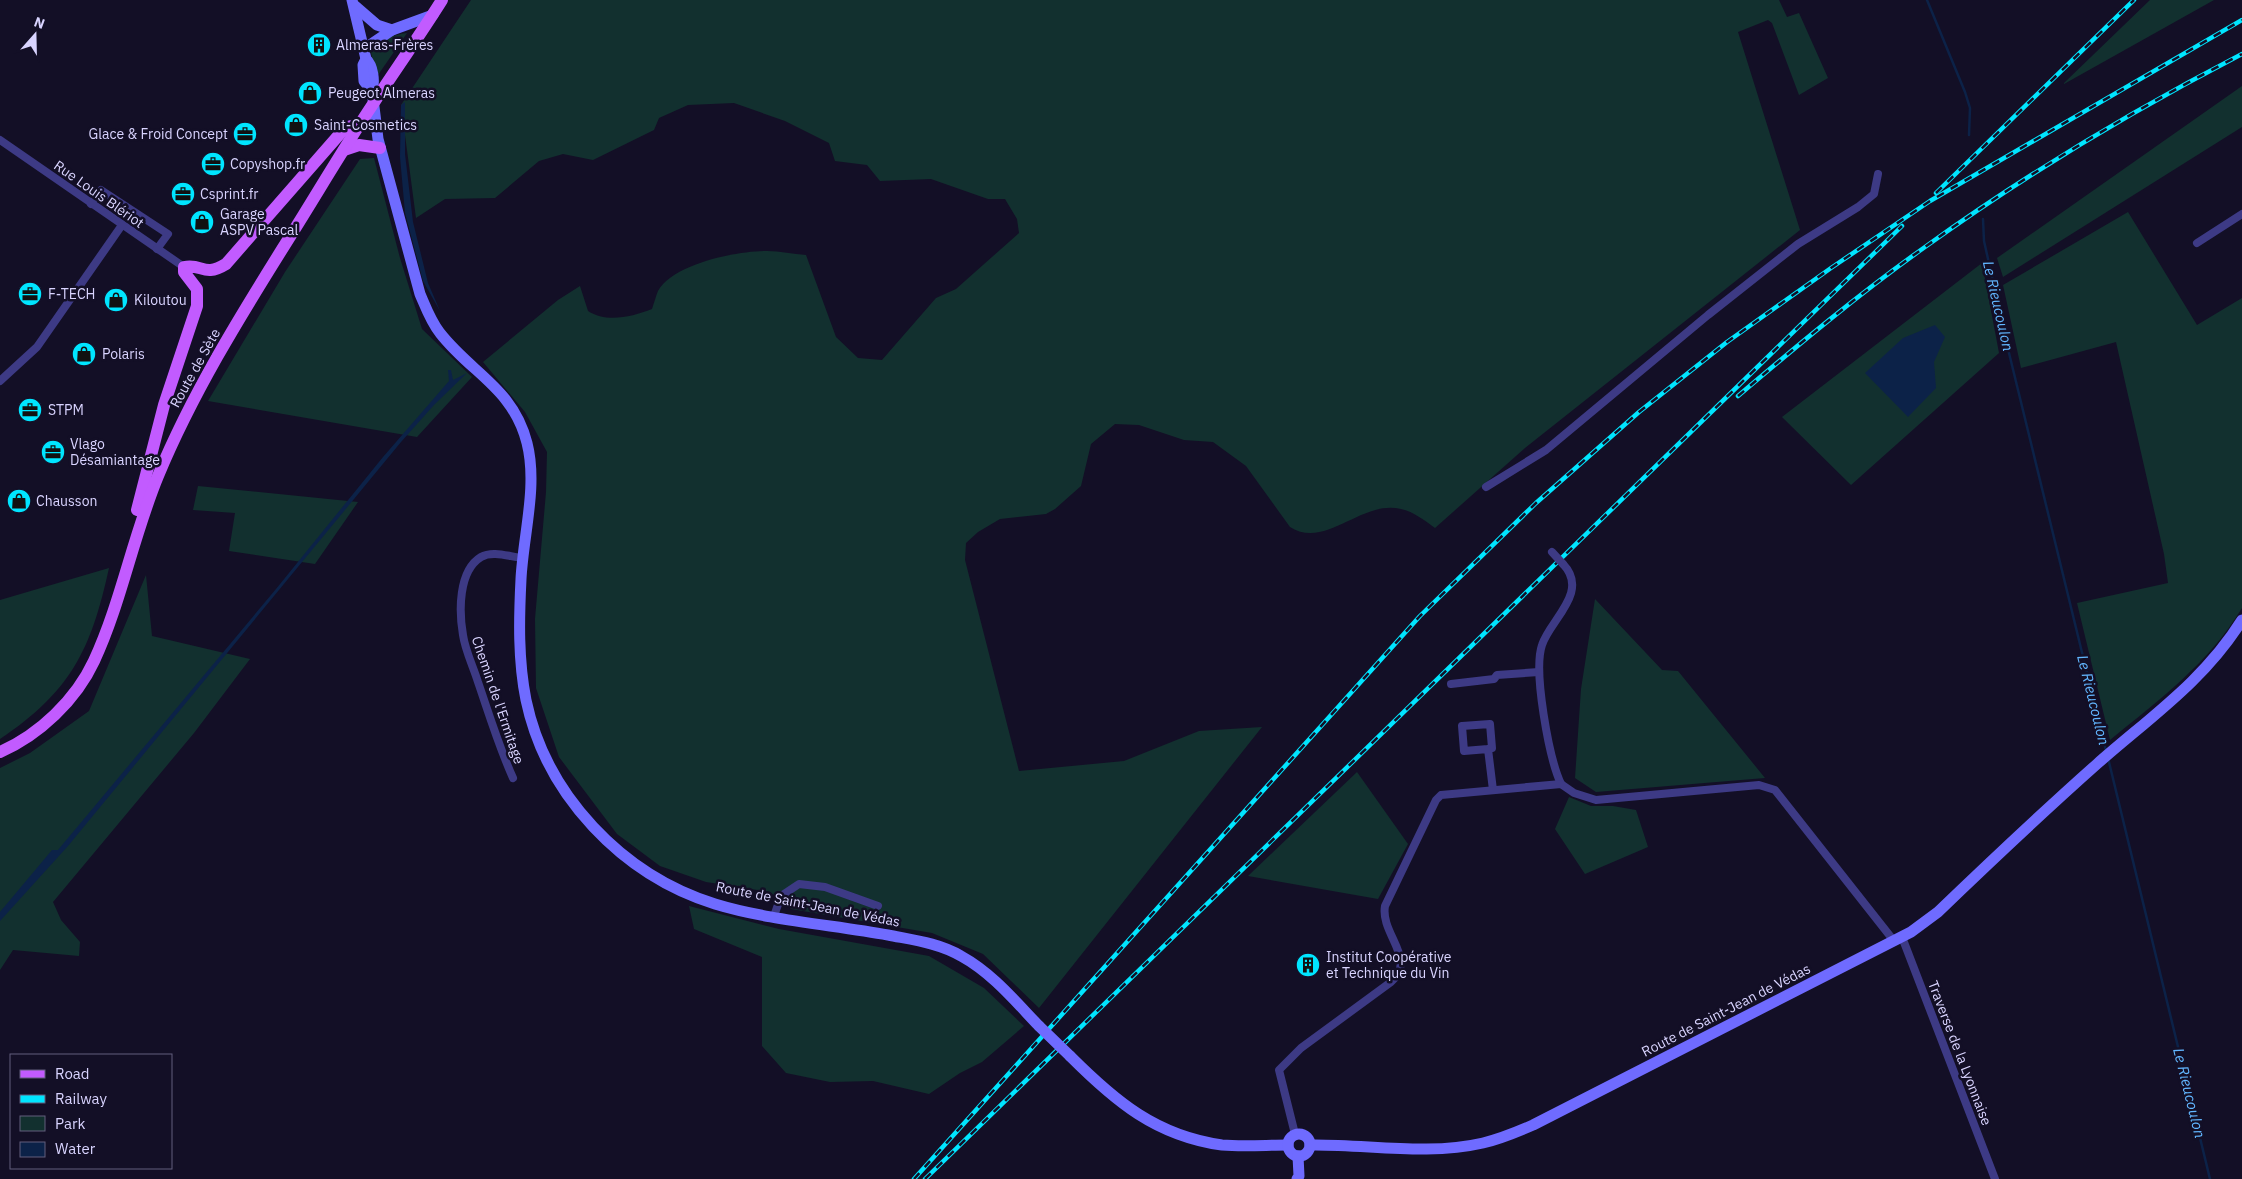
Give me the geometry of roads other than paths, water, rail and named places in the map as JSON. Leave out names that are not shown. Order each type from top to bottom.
[{"type":"main road","name":"Route de Sète","points":[[0,752],[28,737],[54,715],[71,696],[94,662],[158,477],[214,361],[361,123],[373,96],[442,0]]},
{"type":"main road","points":[[140,527],[135,517],[164,405],[197,306],[197,289],[184,272],[184,267],[190,266],[206,271],[215,271],[226,264],[345,128],[361,123]]},
{"type":"main road","points":[[344,150],[359,145],[380,148]]},
{"type":"street","points":[[353,3],[377,25],[392,30]]},
{"type":"street","points":[[353,3],[374,84],[373,96],[380,148]]},
{"type":"street","points":[[365,54],[392,30],[433,14]]},
{"type":"street","name":"Rue Louis Blériot","points":[[0,140],[184,267]]},
{"type":"street","name":"Route de Saint-Jean de Védas","points":[[380,148],[420,294],[428,313],[440,332],[506,397],[518,416],[526,439],[531,470],[522,558],[519,626],[521,667],[526,701],[537,737],[562,787],[594,828],[619,851],[648,872],[679,889],[712,903],[774,916],[924,942],[949,950],[984,971],[1116,1100],[1145,1119],[1194,1139],[1222,1144],[1288,1145]]},
{"type":"street","points":[[1486,487],[1546,450],[1708,314],[1768,267],[1798,244],[1863,203],[1874,194],[1878,174]]},
{"type":"street","points":[[91,204],[101,190],[168,234],[157,249]]},
{"type":"street","points":[[2197,243],[2242,214]]},
{"type":"street","points":[[0,381],[37,348],[122,225]]},
{"type":"street","points":[[1295,1134],[1279,1070],[1301,1048],[1392,982],[1400,972],[1401,955],[1384,922],[1385,906],[1436,800],[1441,795],[1448,794],[1561,784],[1553,759],[1539,672],[1539,659],[1543,641],[1568,602],[1571,579],[1563,564],[1552,552]]},
{"type":"street","name":"Chemin de l'Ermitage","points":[[512,778],[463,636],[461,600],[464,582],[472,566],[482,557],[499,554],[522,558]]},
{"type":"street","name":"Route de Saint-Jean de Védas","points":[[1310,1145],[1414,1148],[1452,1147],[1482,1143],[1504,1137],[1534,1125],[1898,939],[1920,926],[1938,912],[2097,764],[2196,680],[2231,638],[2242,620]]},
{"type":"street","points":[[1451,684],[1494,679],[1497,675],[1539,672]]},
{"type":"street","points":[[1490,724],[1492,748],[1488,749],[1464,751],[1462,726],[1490,724]]},
{"type":"street","points":[[1488,749],[1493,790]]},
{"type":"street","name":"Traverse de la Lyonnaise","points":[[1561,784],[1574,793],[1596,800],[1759,785],[1774,790],[1898,939],[1995,1179]]},
{"type":"street","points":[[774,916],[781,896],[799,884],[825,887],[878,906]]},
{"type":"street","points":[[1295,1134],[1306,1136],[1310,1145],[1308,1152],[1298,1156],[1290,1151],[1288,1145],[1290,1138],[1295,1134]]},
{"type":"street","points":[[1297,1179],[1299,1176],[1298,1156]]},
{"type":"water","points":[[405,102],[405,154],[413,222],[428,283],[440,311],[423,281],[405,213],[400,157],[401,105]]},
{"type":"water","points":[[1935,325],[1945,337],[1934,362],[1936,388],[1908,417],[1865,373],[1903,338]]},
{"type":"water","points":[[448,370],[451,370],[453,380],[467,373],[434,405],[401,442],[68,846],[0,921],[0,912],[52,850],[58,850],[276,589],[383,457],[449,381]]},
{"type":"waterway","name":"Le Rieucoulon","points":[[1927,0],[1970,108],[1969,135]]},
{"type":"waterway","name":"Le Rieucoulon","points":[[1983,219],[1984,241],[2009,353],[2106,751]]},
{"type":"waterway","name":"Le Rieucoulon","points":[[2108,758],[2210,1179]]},
{"type":"railway","points":[[1936,193],[2134,0]]},
{"type":"railway","points":[[914,1179],[1420,616],[1536,503],[1639,412],[1727,342],[1930,201],[2242,20]]},
{"type":"railway","points":[[1738,396],[1853,301],[2001,194],[2120,121],[2242,54]]},
{"type":"railway","points":[[925,1179],[1902,226]]},
{"type":"place","name":"Almeras-Frères","points":[[319,45]]},
{"type":"place","name":"Peugeot Almeras","points":[[310,93]]},
{"type":"place","name":"Saint-Cosmetics","points":[[296,125]]},
{"type":"place","name":"Glace & Froid Concept","points":[[245,134]]},
{"type":"place","name":"Copyshop.fr","points":[[213,164]]},
{"type":"place","name":"Csprint.fr","points":[[183,194]]},
{"type":"place","name":"Garage ASPV Pascal","points":[[202,222]]},
{"type":"place","name":"F-TECH","points":[[30,294]]},
{"type":"place","name":"Kiloutou","points":[[116,300]]},
{"type":"place","name":"Polaris","points":[[84,354]]},
{"type":"place","name":"STPM","points":[[30,410]]},
{"type":"place","name":"Vlago Désamiantage","points":[[53,452]]},
{"type":"place","name":"Chausson","points":[[19,501]]},
{"type":"place","name":"Institut Coopérative et Technique du Vin","points":[[1308,965]]}]
